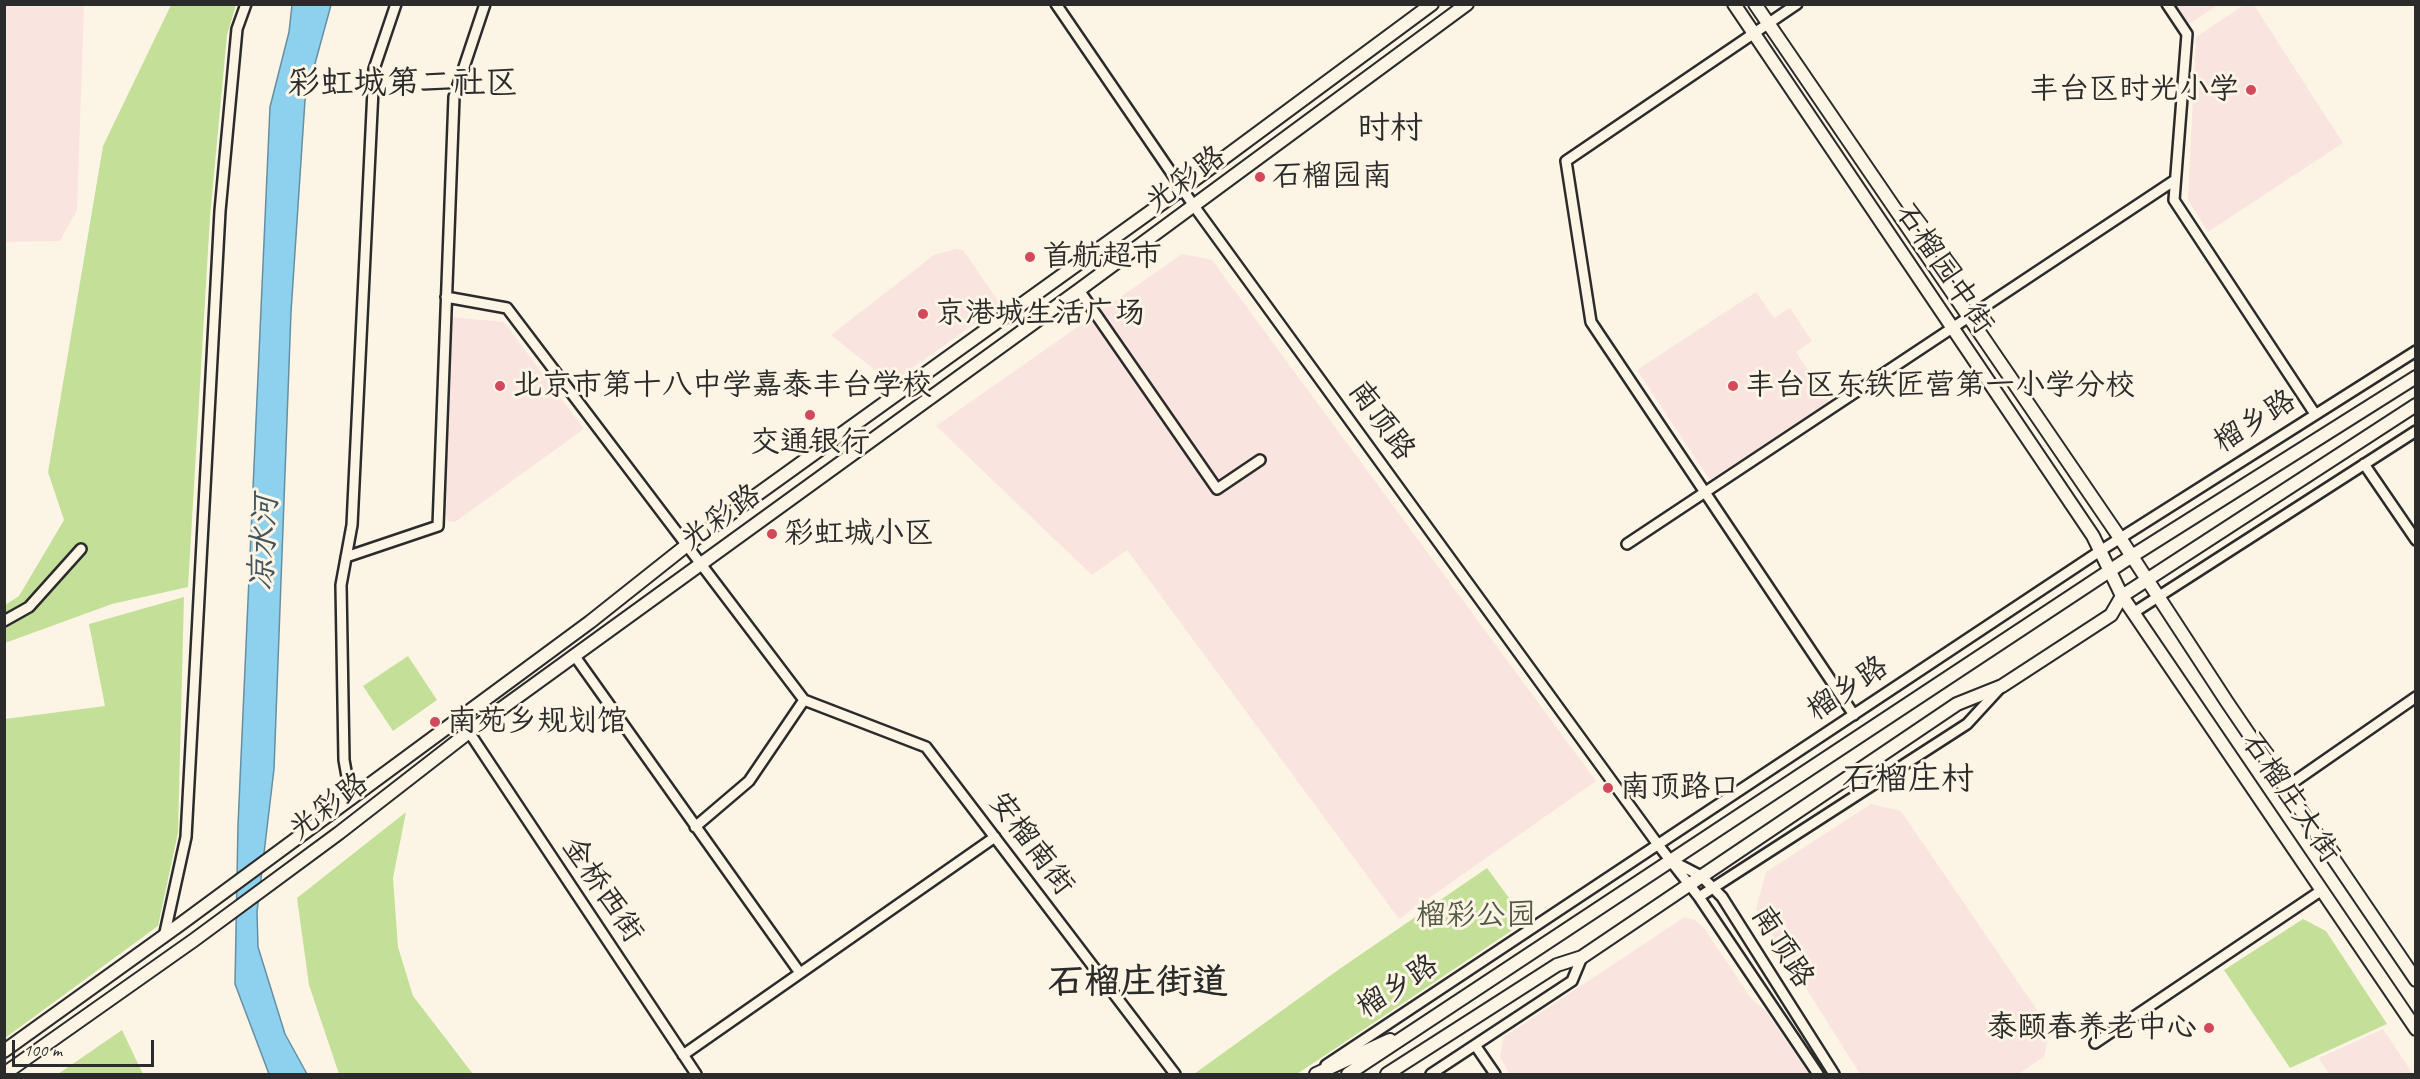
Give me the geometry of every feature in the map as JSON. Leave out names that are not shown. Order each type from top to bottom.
[{"type":"main road","name":"光彩路","points":[[4,1051],[331,815],[459,717],[590,622],[687,545],[1182,189],[1432,4]]},
{"type":"main road","name":"光彩路","points":[[4,1074],[194,940],[339,833],[468,732],[1080,290],[1467,4]]},
{"type":"main road","name":"石榴园中街","points":[[1734,4],[2093,536],[2122,596]]},
{"type":"main road","name":"石榴园中街","points":[[1755,4],[2148,579]]},
{"type":"main road","name":"榴乡路","points":[[1348,1074],[2110,570],[2415,377]]},
{"type":"main road","points":[[1387,1074],[1557,965],[1582,957],[1957,704],[2002,686],[2110,615],[2122,596],[2415,405]]},
{"type":"main road","name":"石榴庄大街","points":[[2148,579],[2415,980]]},
{"type":"main road","name":"石榴庄大街","points":[[2122,596],[2415,1029]]},
{"type":"main road","points":[[1316,1074],[1426,1023]]},
{"type":"main road","points":[[1403,1074],[1441,1040]]},
{"type":"street","points":[[164,937],[186,837],[207,486],[220,212],[237,29],[246,4]]},
{"type":"street","points":[[351,799],[343,750],[341,585],[352,525],[374,69],[396,4]]},
{"type":"street","points":[[346,557],[438,526],[454,97],[485,4]]},
{"type":"street","name":"南顶路","points":[[1056,4],[1194,206],[1659,846],[1699,897],[1818,1074]]},
{"type":"street","points":[[1797,4],[1566,161],[1591,322],[1854,715]]},
{"type":"street","points":[[2167,4],[2187,34],[2174,200],[2315,414]]},
{"type":"street","points":[[1627,544],[2175,180]]},
{"type":"street","points":[[1080,290],[1217,489],[1260,460]]},
{"type":"street","points":[[446,297],[507,308],[804,700],[749,781],[695,827]]},
{"type":"street","name":"榴乡路","points":[[1311,1074],[1659,846],[2100,551],[2415,351]]},
{"type":"street","points":[[2133,613],[2415,431]]},
{"type":"street","points":[[2364,464],[2415,540]]},
{"type":"street","points":[[4,621],[29,607],[81,549]]},
{"type":"street","points":[[574,656],[800,973]]},
{"type":"street","points":[[1699,897],[1967,724],[2002,686]]},
{"type":"street","points":[[2285,788],[2415,697]]},
{"type":"street","name":"安榴南街","points":[[804,700],[926,747],[1175,1074]]},
{"type":"street","name":"金桥西街","points":[[459,717],[696,1074]]},
{"type":"street","points":[[683,1055],[995,837]]},
{"type":"street","name":"南顶路","points":[[1672,861],[1701,876],[1713,888],[1741,925],[1770,975],[1834,1074]]},
{"type":"street","points":[[2095,1043],[2322,890]]},
{"type":"street","points":[[1431,1074],[1572,981],[1582,957]]},
{"type":"street","points":[[1476,1045],[1495,1074]]},
{"type":"shaded area","name":"丰台区时光小学","points":[[2245,4],[2254,5],[2343,143],[2208,232],[2188,200],[2196,37]]},
{"type":"shaded area","points":[[4,5],[84,5],[77,210],[60,241],[5,242]]},
{"type":"shaded area","points":[[2171,5],[2218,5],[2186,26]]},
{"type":"shaded area","name":"京港城生活广场","points":[[956,249],[963,250],[1001,305],[891,383],[831,335],[934,255]]},
{"type":"shaded area","points":[[1182,254],[1212,260],[1596,781],[1399,919],[1127,550],[1092,575],[936,426]]},
{"type":"shaded area","name":"丰台区东铁匠营第一小学分校","points":[[1756,292],[1774,318],[1790,308],[1812,341],[1796,352],[1829,402],[1710,480],[1637,370]]},
{"type":"shaded area","name":"北京市第十八中学嘉泰丰台学校","points":[[449,317],[504,322],[584,429],[455,522],[448,521],[445,513]]},
{"type":"shaded area","points":[[1871,804],[1901,811],[2050,1029],[2044,1057],[2018,1074],[1860,1074],[1756,909],[1766,872]]},
{"type":"shaded area","points":[[1683,918],[1694,919],[1704,928],[1751,998],[1766,1011],[1809,1074],[1509,1074],[1500,1056],[1504,1037]]},
{"type":"shaded area","points":[[2383,1029],[2413,1074],[2329,1074],[2319,1058]]},
{"type":"green space","points":[[171,5],[236,5],[227,35],[210,217],[188,587],[112,604],[5,643],[5,605],[19,596],[64,520],[48,472],[103,146]]},
{"type":"green space","points":[[184,597],[178,833],[158,926],[5,1038],[5,719],[105,706],[89,624]]},
{"type":"green space","points":[[408,656],[437,700],[393,731],[363,686]]},
{"type":"green space","points":[[406,812],[393,878],[398,947],[413,996],[473,1074],[339,1074],[309,985],[297,898]]},
{"type":"green space","name":"榴彩公园","points":[[1487,868],[1526,921],[1297,1074],[1194,1074],[1338,970]]},
{"type":"green space","points":[[2303,919],[2326,931],[2387,1024],[2290,1068],[2224,970]]},
{"type":"green space","points":[[122,1030],[143,1074],[58,1074]]},
{"type":"water","name":"凉水河","points":[[292,5],[331,5],[305,100],[291,312],[274,769],[257,912],[258,947],[285,1034],[307,1074],[269,1074],[235,984],[238,825],[270,107],[289,32]]},
{"type":"place","name":"丰台区时光小学","points":[[2251,90]]},
{"type":"place","name":"石榴园南","points":[[1260,177]]},
{"type":"place","name":"首航超市","points":[[1030,257]]},
{"type":"place","name":"京港城生活广场","points":[[923,314]]},
{"type":"place","name":"北京市第十八中学嘉泰丰台学校","points":[[500,386]]},
{"type":"place","name":"丰台区东铁匠营第一小学分校","points":[[1733,386]]},
{"type":"place","name":"交通银行","points":[[810,415]]},
{"type":"place","name":"彩虹城小区","points":[[772,534]]},
{"type":"place","name":"南苑乡规划馆","points":[[435,722]]},
{"type":"place","name":"南顶路口","points":[[1608,788]]},
{"type":"place","name":"泰颐春养老中心","points":[[2209,1028]]},
{"type":"district","name":"彩虹城第二社区","points":[[403,84]]},
{"type":"district","name":"时村","points":[[1390,129]]},
{"type":"district","name":"石榴庄村","points":[[1908,780]]},
{"type":"district","name":"石榴庄街道","points":[[1138,984]]}]
